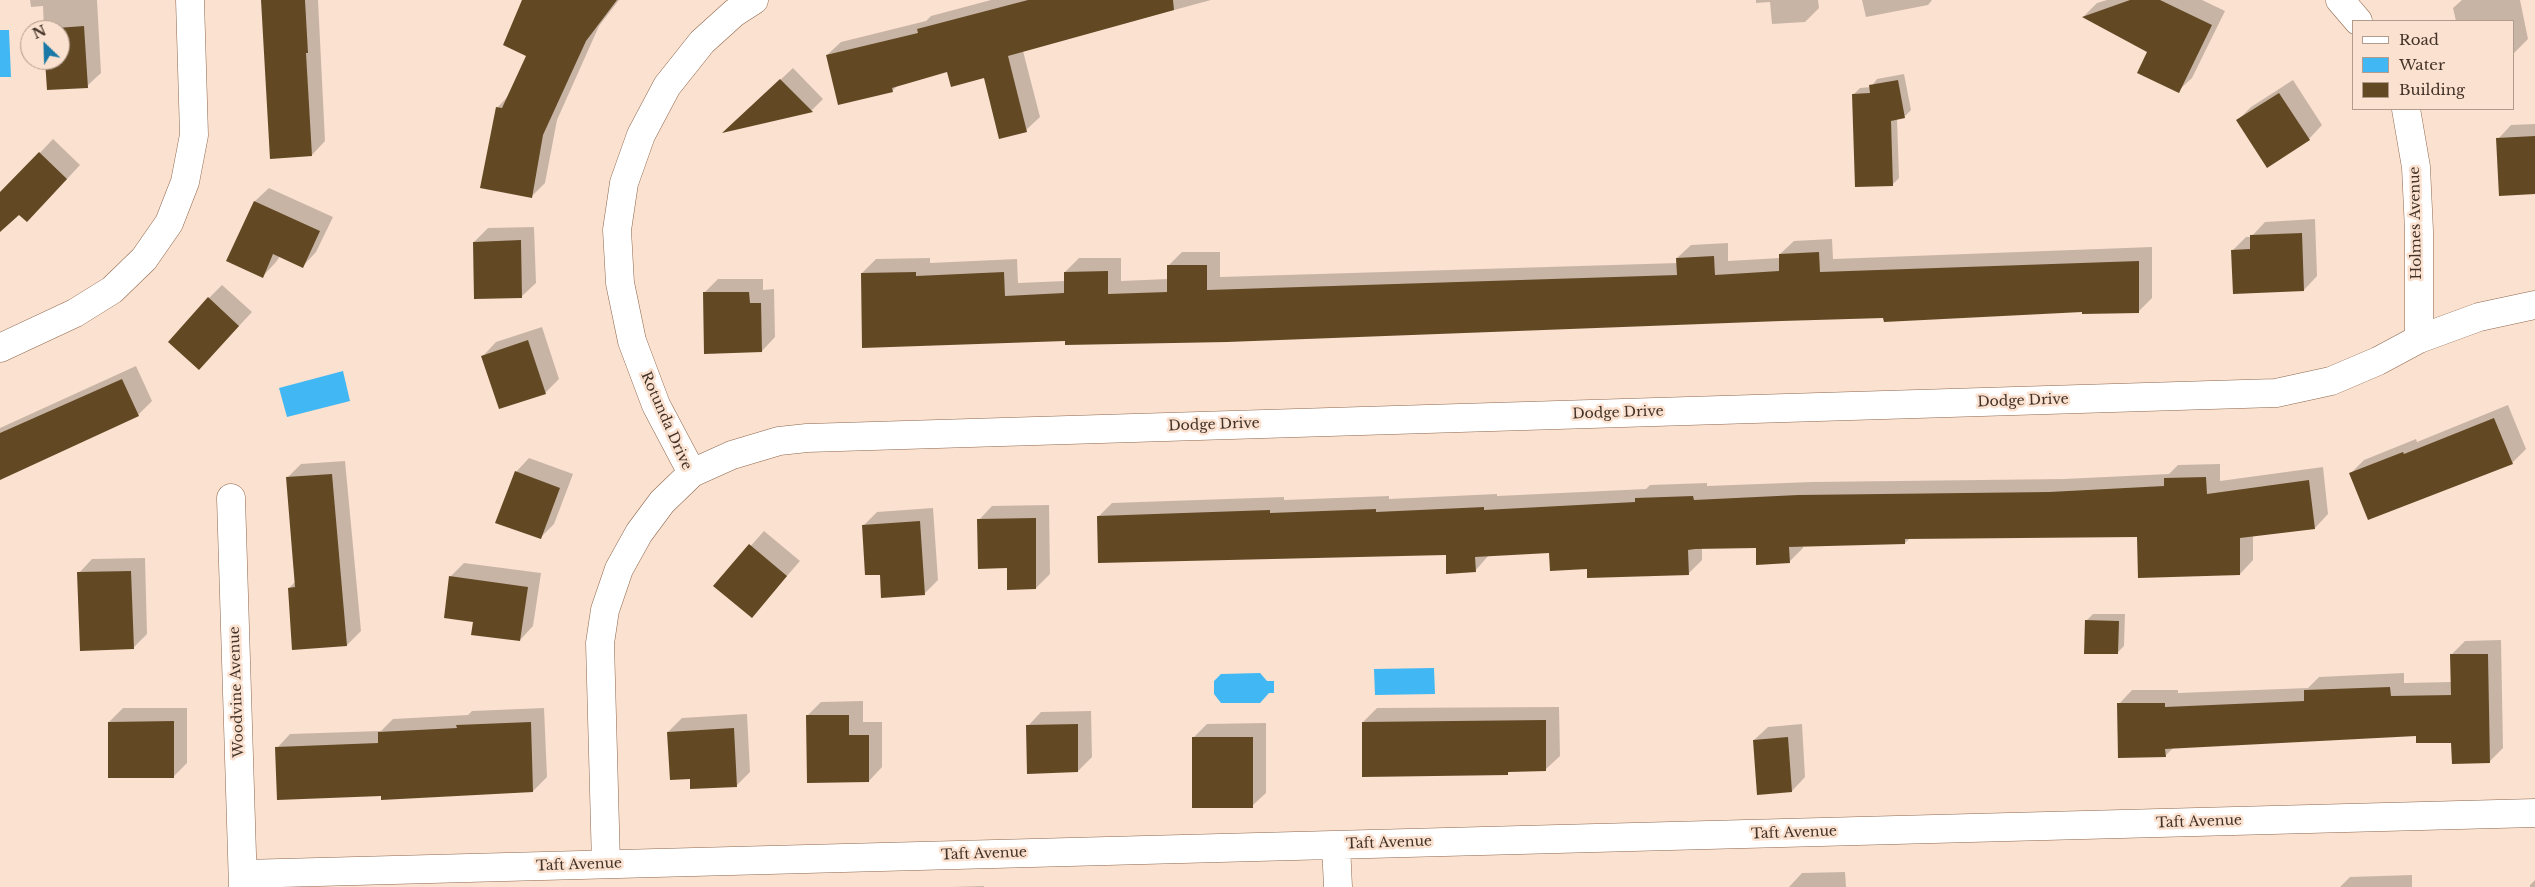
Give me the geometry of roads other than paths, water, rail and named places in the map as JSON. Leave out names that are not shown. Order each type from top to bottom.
[{"type":"street","points":[[0,348],[75,313],[112,290],[144,259],[169,222],[186,182],[194,135],[190,0]]},
{"type":"street","name":"Rotunda Drive","points":[[606,864],[600,643],[605,610],[619,569],[639,533],[662,502],[692,473],[656,405],[632,341],[620,283],[617,230],[624,183],[641,135],[667,86],[702,42],[734,13],[754,0]]},
{"type":"street","points":[[2340,0],[2357,20]]},
{"type":"street","name":"Holmes Avenue","points":[[2406,110],[2416,167],[2419,231],[2419,339]]},
{"type":"street","name":"Dodge Drive","points":[[692,473],[732,455],[779,441],[807,438],[2276,393],[2331,381],[2378,361],[2419,339],[2479,317],[2535,306]]},
{"type":"street","name":"Woodvine Avenue","points":[[231,498],[243,880]]},
{"type":"street","name":"Taft Avenue","points":[[243,880],[606,864],[2535,813]]},
{"type":"street","points":[[1336,845],[1338,887]]},
{"type":"water","points":[[0,30],[9,30],[11,77],[0,77]]},
{"type":"water","points":[[343,371],[350,401],[287,417],[279,388]]},
{"type":"water","points":[[1434,668],[1435,694],[1375,695],[1374,669]]},
{"type":"water","points":[[1260,673],[1267,681],[1274,681],[1274,693],[1269,693],[1260,703],[1221,703],[1214,694],[1214,681],[1221,674]]}]
